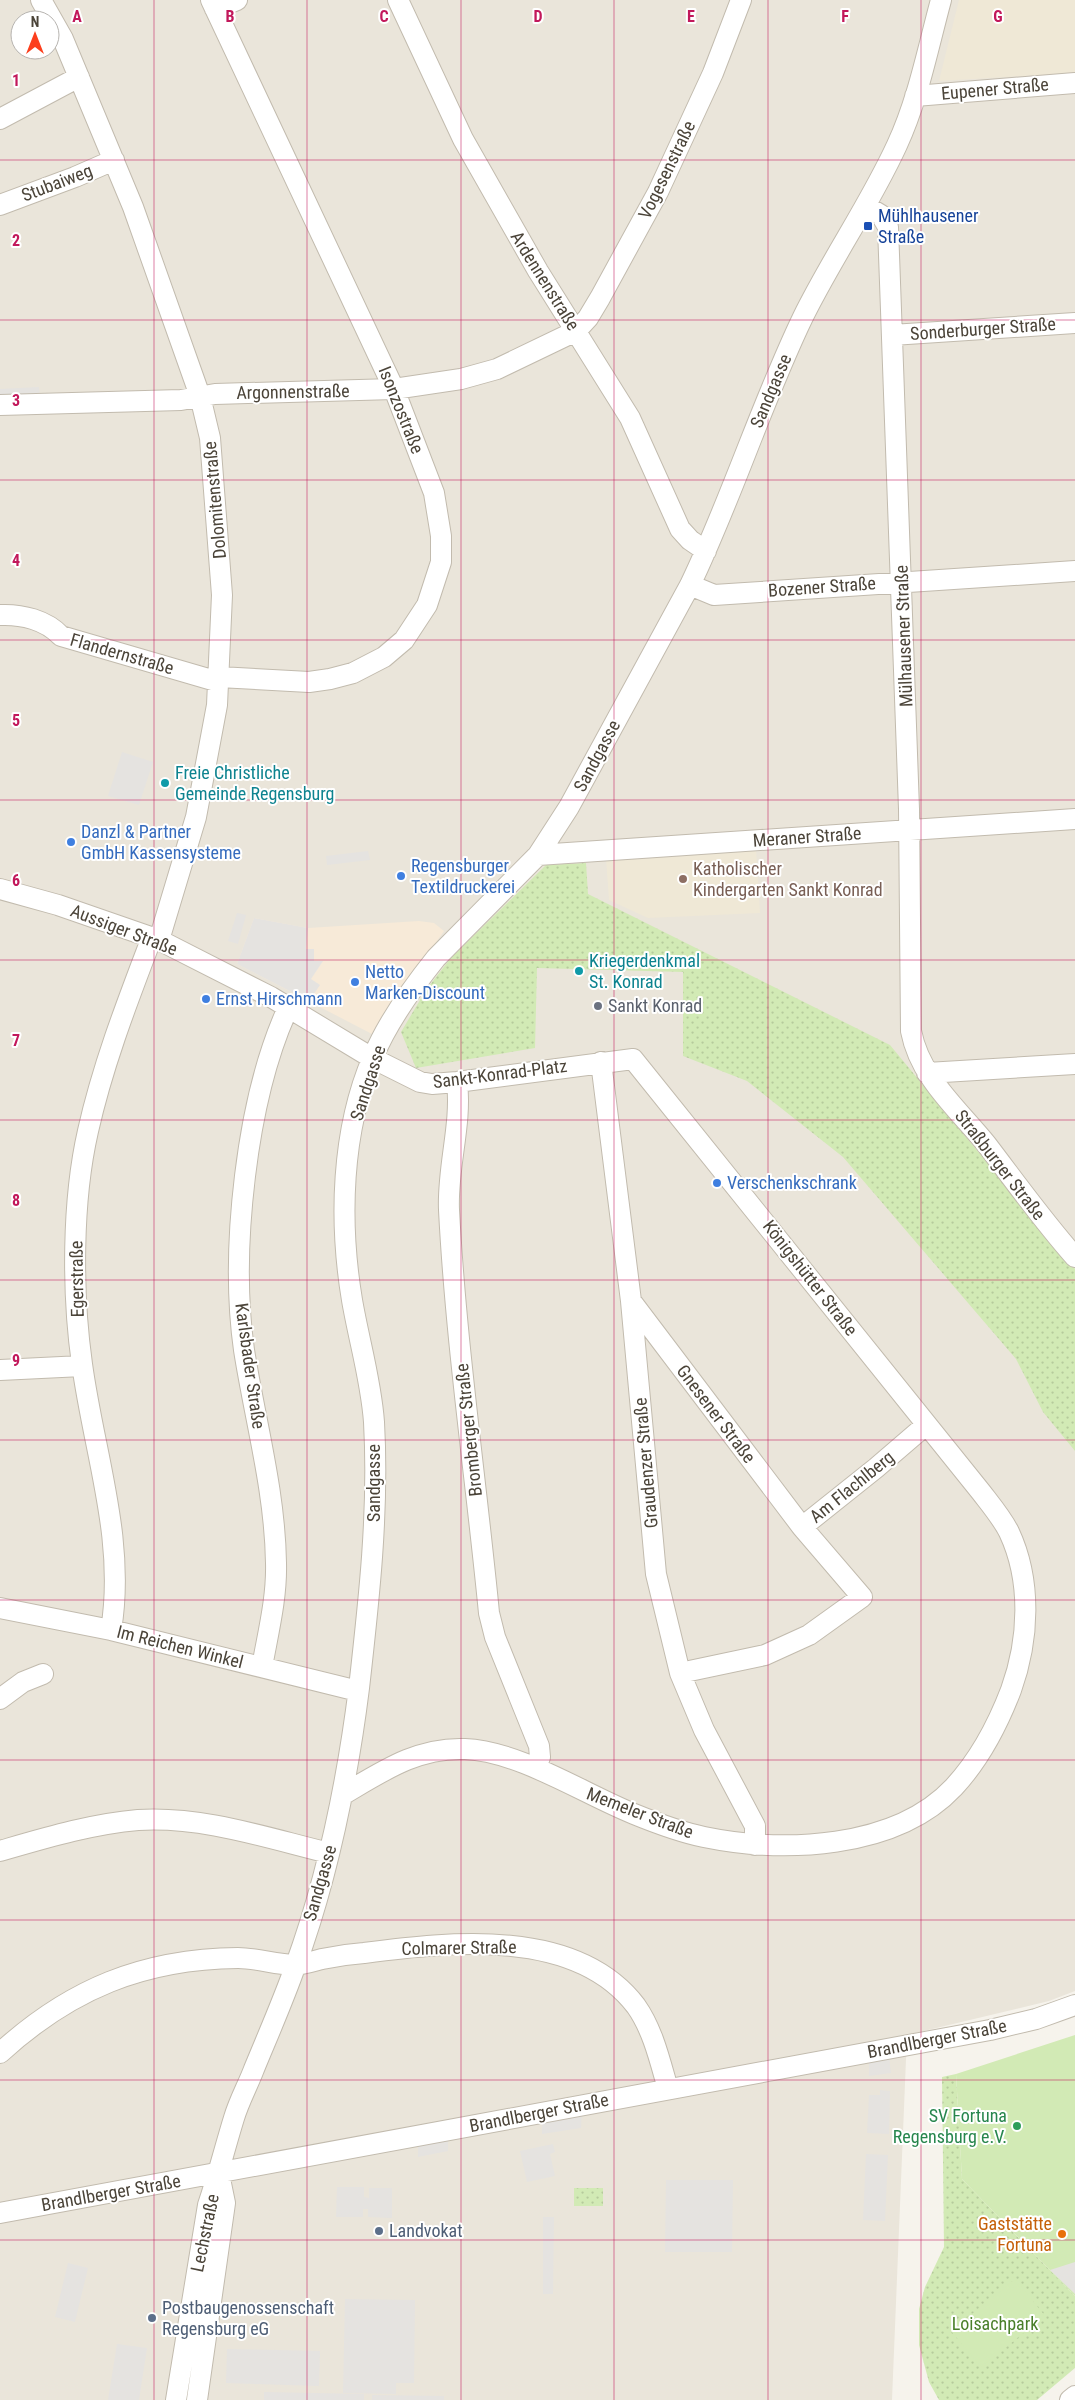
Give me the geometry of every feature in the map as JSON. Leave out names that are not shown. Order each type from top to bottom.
[{"type":"street","name":"Dolomitenstraße","points":[[41,0],[63,39],[114,160],[200,396],[210,438],[222,596],[219,680],[214,725],[196,818],[155,938]]},
{"type":"street","points":[[213,5],[238,0]]},
{"type":"street","name":"Ardennenstraße","points":[[398,0],[463,139],[499,206],[630,418],[680,529],[690,540],[706,551]]},
{"type":"street","name":"Vogesenstraße","points":[[576,331],[588,318],[600,298],[658,192],[713,73],[741,0]]},
{"type":"street","name":"Sandgasse","points":[[219,2174],[234,2117],[296,1965],[329,1853],[344,1794],[358,1691],[374,1530],[374,1425],[369,1380],[352,1300],[348,1265],[346,1193],[352,1135],[360,1096],[372,1058],[388,1025],[436,958],[538,854],[569,807],[690,585],[706,551],[772,386],[800,324],[866,206],[898,144],[915,96],[941,0]]},
{"type":"street","name":"Isonzostraße","points":[[213,5],[394,390],[434,493],[439,522],[441,562],[434,587],[418,621],[404,640],[384,657],[353,673],[309,682],[219,680]]},
{"type":"street","points":[[0,119],[79,77]]},
{"type":"street","name":"Eupener Straße","points":[[915,96],[1075,83]]},
{"type":"street","name":"Stubaiweg","points":[[0,205],[114,160]]},
{"type":"street","name":"Mülhausener Straße","points":[[866,206],[881,215],[888,228],[910,830],[911,1031],[913,1045],[926,1073]]},
{"type":"street","name":"Sonderburger Straße","points":[[892,335],[1075,323]]},
{"type":"street","name":"Argonnenstraße","points":[[0,405],[181,400],[215,394],[394,390],[460,379],[497,369],[576,331]]},
{"type":"street","name":"Bozener Straße","points":[[690,585],[714,595],[1075,571]]},
{"type":"street","name":"Flandernstraße","points":[[0,615],[16,615],[51,625],[61,636],[219,680]]},
{"type":"street","name":"Meraner Straße","points":[[538,854],[1075,819]]},
{"type":"street","name":"Aussiger Straße","points":[[0,888],[58,905],[155,938],[288,1008],[372,1058]]},
{"type":"street","name":"Egerstraße","points":[[111,1630],[116,1604],[113,1543],[82,1366],[76,1294],[78,1206],[81,1167],[97,1094],[122,1014],[155,938]]},
{"type":"street","name":"Karlsbader Straße","points":[[262,1667],[273,1608],[276,1564],[268,1483],[244,1349],[239,1263],[246,1168],[254,1126],[276,1033],[288,1008]]},
{"type":"street","name":"Sankt-Konrad-Platz","points":[[372,1058],[420,1082],[432,1084],[633,1058]]},
{"type":"street","name":"Königshütter Straße","points":[[633,1058],[663,1092],[926,1425],[986,1498]]},
{"type":"street","name":"Graudenzer Straße","points":[[601,1062],[631,1301],[656,1574],[680,1673],[704,1730],[755,1826],[755,1845]]},
{"type":"street","points":[[926,1073],[1075,1064]]},
{"type":"street","name":"Straßburger Straße","points":[[926,1073],[986,1144],[1040,1217],[1075,1257]]},
{"type":"street","name":"Bromberger Straße","points":[[457,1082],[460,1102],[450,1175],[449,1208],[461,1354],[489,1614],[495,1637],[539,1746],[540,1758],[536,1768]]},
{"type":"street","name":"Gnesener Straße","points":[[631,1301],[802,1527]]},
{"type":"street","points":[[0,1370],[82,1366]]},
{"type":"street","name":"Am Flachlberg","points":[[680,1673],[765,1655],[809,1635],[862,1597],[802,1527],[926,1425]]},
{"type":"street","name":"Memeler Straße","points":[[344,1794],[402,1760],[447,1748],[489,1752],[536,1768],[626,1811],[703,1837],[755,1845],[800,1846],[839,1841],[871,1834],[905,1821],[934,1805],[954,1787],[983,1746],[1001,1716],[1013,1685],[1021,1656],[1025,1592],[1020,1564],[1009,1532],[986,1498]]},
{"type":"street","name":"Im Reichen Winkel","points":[[0,1608],[111,1630],[358,1691]]},
{"type":"street","points":[[0,1699],[23,1682],[43,1674]]},
{"type":"street","points":[[0,1850],[96,1826],[140,1820],[171,1820],[217,1825],[329,1853]]},
{"type":"street","name":"Colmarer Straße","points":[[0,2053],[41,2018],[66,2003],[120,1977],[155,1966],[195,1960],[241,1958],[296,1965],[360,1953],[445,1945],[521,1946],[547,1951],[591,1968],[608,1979],[630,2000],[647,2027],[657,2051],[668,2089]]},
{"type":"street","name":"Brandlberger Straße","points":[[0,2213],[990,2030],[1036,2019],[1075,2005]]},
{"type":"street","name":"Lechstraße","points":[[176,2400],[208,2205],[219,2174]]},
{"type":"street","name":"Lechstraße","points":[[197,2400],[225,2203],[219,2174]]},
{"type":"street","points":[[1070,2400],[1075,2396]]},
{"type":"shaded area","points":[[0,0],[1075,0],[1075,1991],[1049,2001],[907,2035],[892,2400],[0,2400]]},
{"type":"shaded area","points":[[959,0],[1075,0],[1075,73],[939,81]]},
{"type":"shaded area","points":[[39,387],[40,397],[0,399],[0,389]]},
{"type":"shaded area","points":[[122,752],[153,762],[139,805],[108,796]]},
{"type":"shaded area","name":"Katholischer Kindergarten Sankt Konrad","points":[[756,849],[760,913],[648,918],[609,900],[606,858]]},
{"type":"shaded area","points":[[368,851],[370,860],[327,865],[326,856]]},
{"type":"shaded area","points":[[237,913],[246,915],[238,944],[228,941]]},
{"type":"shaded area","points":[[254,918],[308,928],[419,921],[434,923],[444,931],[372,1034],[237,964]]},
{"type":"shaded area","points":[[254,918],[308,928],[306,949],[314,949],[314,961],[323,961],[311,979],[320,985],[309,1001],[237,964]]},
{"type":"shaded area","points":[[889,2056],[891,2073],[869,2076],[869,2059]]},
{"type":"shaded area","points":[[880,2090],[890,2091],[889,2134],[867,2133],[869,2095],[880,2095]]},
{"type":"shaded area","points":[[582,2111],[581,2128],[542,2134],[542,2119]]},
{"type":"shaded area","points":[[448,2135],[448,2151],[418,2157],[418,2142]]},
{"type":"shaded area","points":[[553,2144],[555,2152],[550,2154],[555,2176],[527,2182],[520,2151]]},
{"type":"shaded area","points":[[866,2154],[888,2155],[885,2221],[863,2220]]},
{"type":"shaded area","points":[[666,2180],[733,2180],[732,2252],[665,2252]]},
{"type":"shaded area","points":[[337,2187],[364,2187],[364,2197],[369,2198],[369,2188],[392,2188],[392,2218],[368,2217],[368,2209],[363,2209],[363,2217],[336,2217]]},
{"type":"shaded area","points":[[543,2217],[554,2217],[553,2294],[543,2294]]},
{"type":"shaded area","points":[[1075,2262],[1075,2294],[1050,2270]]},
{"type":"shaded area","points":[[68,2263],[88,2268],[75,2322],[55,2317]]},
{"type":"shaded area","points":[[345,2299],[415,2300],[414,2383],[396,2383],[396,2394],[343,2393]]},
{"type":"shaded area","points":[[117,2344],[147,2348],[139,2400],[108,2400]]},
{"type":"shaded area","points":[[227,2349],[320,2351],[319,2386],[226,2383]]},
{"type":"shaded area","points":[[264,2392],[364,2394],[364,2400],[264,2400]]},
{"type":"shaded area","points":[[372,2395],[444,2396],[444,2400],[372,2400]]},
{"type":"green space","points":[[586,863],[588,894],[890,1045],[1075,1269],[1075,1451],[1043,1412],[1016,1359],[843,1157],[747,1081],[683,1056],[683,972],[537,968],[535,1048],[416,1068],[401,1032],[426,990],[450,959],[546,865]]},
{"type":"green space","name":"SV Fortuna Regensburg e.V.","points":[[1075,2035],[1075,2296],[962,2179],[956,2074]]},
{"type":"green space","name":"Loisachpark","points":[[956,2074],[962,2179],[1075,2296],[1075,2368],[1037,2400],[939,2400],[929,2382],[919,2345],[919,2309],[925,2287],[944,2247],[942,2077]]},
{"type":"green space","points":[[574,2188],[603,2188],[603,2206],[574,2206]]},
{"type":"green space","points":[[1015,2279],[1045,2316],[981,2367],[951,2331]]},
{"type":"place","name":"Mühlhausener Straße","points":[[868,226]]},
{"type":"place","name":"Freie Christliche Gemeinde Regensburg","points":[[165,783]]},
{"type":"place","name":"Danzl & Partner GmbH Kassensysteme","points":[[71,842]]},
{"type":"place","name":"Regensburger Textildruckerei","points":[[401,876]]},
{"type":"place","name":"Katholischer Kindergarten Sankt Konrad","points":[[683,879]]},
{"type":"place","name":"Kriegerdenkmal St. Konrad","points":[[579,971]]},
{"type":"place","name":"Netto Marken-Discount","points":[[355,982]]},
{"type":"place","name":"Ernst Hirschmann","points":[[206,999]]},
{"type":"place","name":"Sankt Konrad","points":[[598,1006]]},
{"type":"place","name":"Verschenkschrank","points":[[717,1183]]},
{"type":"place","name":"SV Fortuna Regensburg e.V.","points":[[1017,2126]]},
{"type":"place","name":"Landvokat","points":[[379,2231]]},
{"type":"place","name":"Gaststätte Fortuna","points":[[1062,2234]]},
{"type":"place","name":"Postbaugenossenschaft Regensburg eG","points":[[152,2318]]}]
